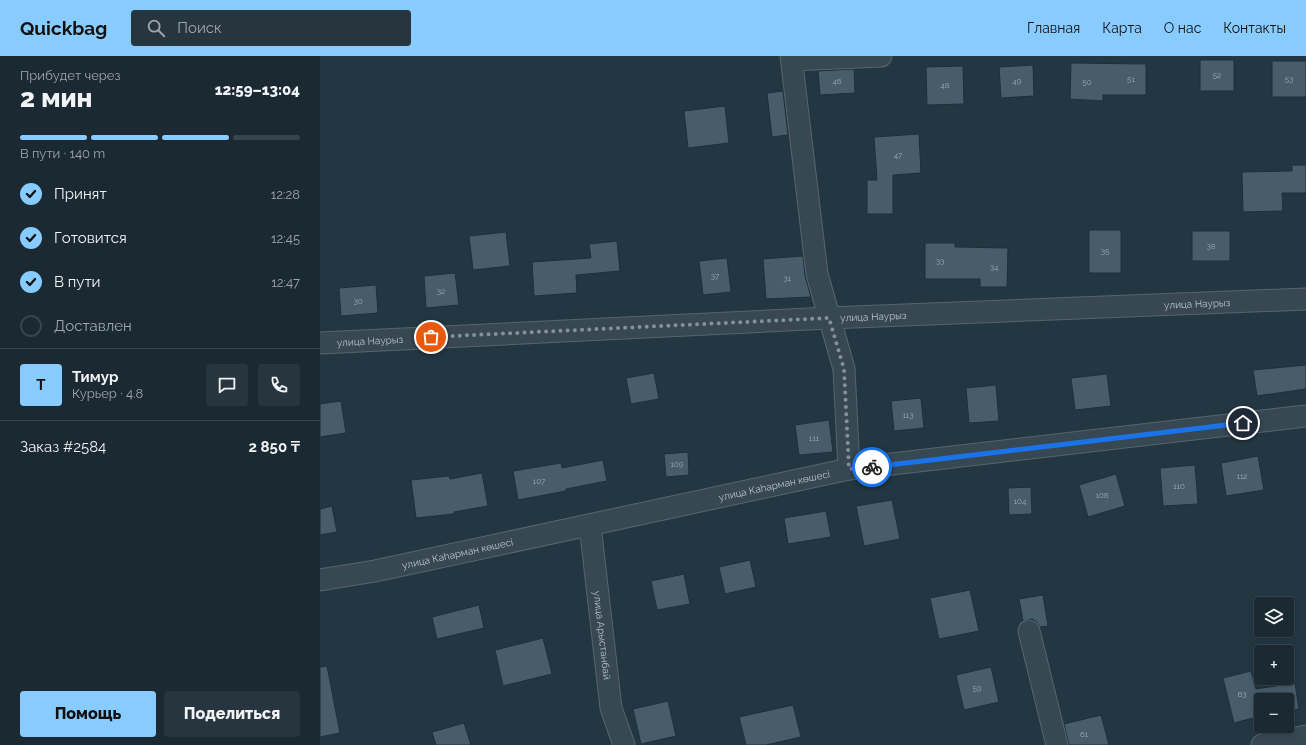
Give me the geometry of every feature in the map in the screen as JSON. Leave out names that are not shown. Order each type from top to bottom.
[{"type":"street","points":[[849,469],[844,369],[817,274],[791,58],[881,56]]},
{"type":"street","name":"улица Наурыз","points":[[320,343],[829,318],[1306,299]]},
{"type":"street","name":"улица Каһарман көшесі","points":[[320,580],[375,571],[849,469],[1306,416]]},
{"type":"street","name":"улица Арыстанбай","points":[[590,524],[612,708],[624,745]]},
{"type":"street","points":[[1029,631],[1057,745]]},
{"type":"street","points":[[1262,745],[1306,736]]},
{"type":"building","points":[[1200,60],[1234,60],[1234,91],[1200,91]]},
{"type":"building","points":[[1272,61],[1306,61],[1306,97],[1272,97]]},
{"type":"building","points":[[1071,63],[1146,64],[1146,95],[1103,95],[1103,101],[1070,99]]},
{"type":"building","points":[[1033,65],[1034,96],[1001,98],[999,67]]},
{"type":"building","points":[[963,66],[964,104],[927,105],[926,67]]},
{"type":"building","points":[[854,69],[855,93],[820,95],[818,71]]},
{"type":"building","points":[[783,91],[788,135],[772,137],[767,93]]},
{"type":"building","points":[[725,106],[729,143],[688,148],[684,111]]},
{"type":"building","points":[[919,134],[921,173],[893,175],[893,214],[867,214],[867,180],[877,180],[874,137]]},
{"type":"building","points":[[1292,165],[1306,165],[1306,193],[1282,193],[1283,211],[1243,212],[1242,172],[1292,171]]},
{"type":"building","points":[[1089,230],[1121,230],[1121,273],[1089,273]]},
{"type":"building","points":[[1192,231],[1230,231],[1230,261],[1192,261]]},
{"type":"building","points":[[506,232],[510,266],[473,270],[469,236]]},
{"type":"building","points":[[617,241],[620,271],[576,275],[577,293],[534,296],[532,262],[591,258],[589,244]]},
{"type":"building","points":[[925,243],[955,243],[955,247],[1008,248],[1007,287],[980,287],[980,279],[925,279]]},
{"type":"building","points":[[803,256],[805,276],[811,297],[766,299],[763,259]]},
{"type":"building","points":[[727,258],[731,292],[703,295],[699,261]]},
{"type":"building","points":[[455,273],[459,305],[426,308],[424,276]]},
{"type":"building","points":[[376,285],[378,313],[341,316],[339,288]]},
{"type":"building","points":[[1306,365],[1306,389],[1257,396],[1253,370]]},
{"type":"building","points":[[654,373],[659,399],[631,404],[626,378]]},
{"type":"building","points":[[1107,374],[1111,406],[1075,410],[1071,378]]},
{"type":"building","points":[[996,385],[999,421],[969,423],[966,388]]},
{"type":"building","points":[[921,398],[924,428],[894,431],[891,401]]},
{"type":"building","points":[[341,401],[346,433],[320,437],[320,404]]},
{"type":"building","points":[[829,420],[833,452],[799,455],[795,425]]},
{"type":"building","points":[[688,452],[689,475],[666,477],[664,454]]},
{"type":"building","points":[[1258,456],[1264,490],[1226,496],[1221,463]]},
{"type":"building","points":[[603,460],[607,481],[566,489],[566,491],[518,500],[513,471],[561,463],[562,468]]},
{"type":"building","points":[[1195,465],[1198,504],[1163,506],[1160,468]]},
{"type":"building","points":[[482,473],[488,506],[454,512],[454,514],[416,518],[411,480],[449,476],[450,479]]},
{"type":"building","points":[[1116,474],[1125,506],[1088,517],[1079,485]]},
{"type":"building","points":[[1031,487],[1032,514],[1009,515],[1008,488]]},
{"type":"building","points":[[892,500],[900,539],[864,546],[856,506]]},
{"type":"building","points":[[332,506],[337,532],[320,535],[320,509]]},
{"type":"building","points":[[826,511],[831,537],[788,544],[784,518]]},
{"type":"building","points":[[750,560],[756,587],[725,594],[719,567]]},
{"type":"building","points":[[684,574],[690,604],[657,610],[651,581]]},
{"type":"building","points":[[970,590],[979,631],[939,639],[930,598]]},
{"type":"building","points":[[1043,595],[1048,626],[1040,627],[1037,622],[1032,619],[1023,621],[1019,599]]},
{"type":"building","points":[[479,605],[484,628],[437,639],[432,617]]},
{"type":"building","points":[[543,638],[552,674],[503,686],[495,650]]},
{"type":"building","points":[[327,666],[340,733],[320,737],[320,667]]},
{"type":"building","points":[[991,667],[999,702],[964,710],[956,675]]},
{"type":"building","points":[[1251,671],[1256,689],[1282,685],[1294,685],[1295,683],[1299,709],[1294,710],[1294,693],[1254,693],[1254,718],[1234,723],[1223,678]]},
{"type":"building","points":[[668,701],[676,736],[641,744],[633,709]]},
{"type":"building","points":[[793,705],[801,737],[766,745],[746,745],[739,717]]},
{"type":"building","points":[[1101,715],[1109,745],[1069,745],[1064,724]]},
{"type":"building","points":[[464,723],[471,745],[436,745],[432,732]]},
{"type":"way so far","points":[[431,337],[829,318],[844,369],[849,469],[872,467]]},
{"type":"route","points":[[872,467],[1243,423]]}]
